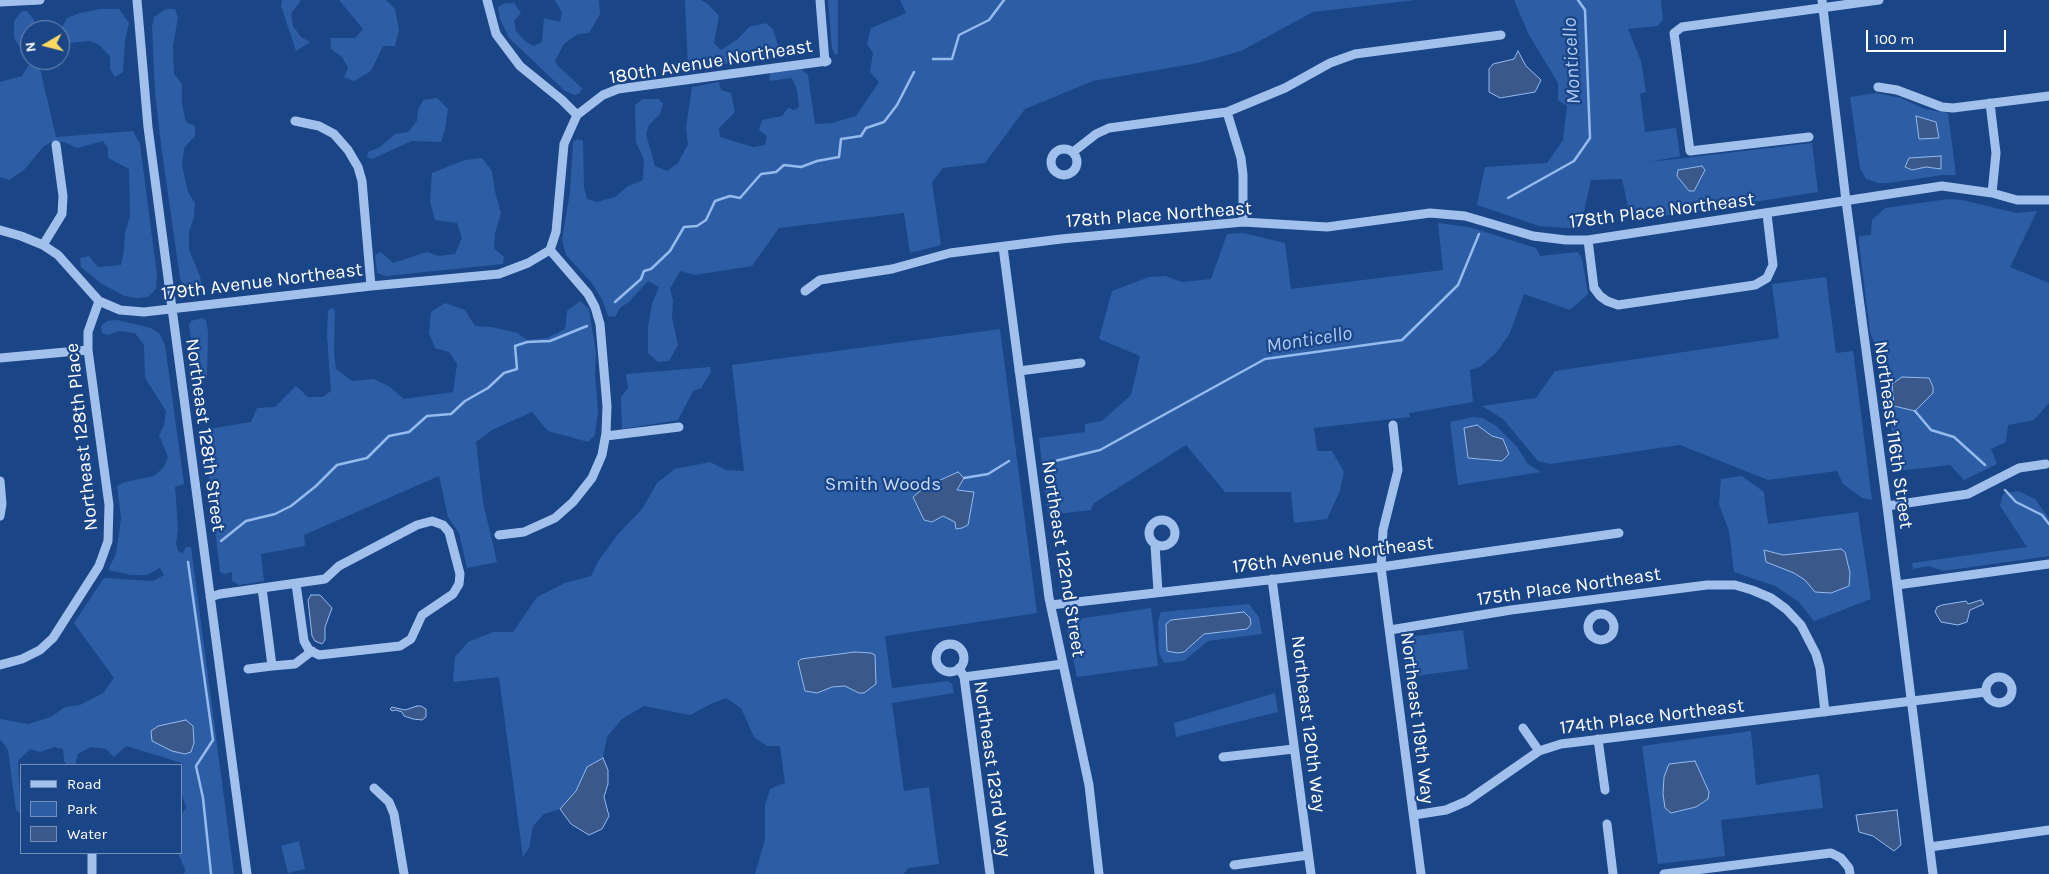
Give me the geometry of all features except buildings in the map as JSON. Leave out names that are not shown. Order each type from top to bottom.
[{"type":"street","points":[[0,2],[40,0]]},
{"type":"street","name":"Northeast 128th Street","points":[[137,0],[148,127],[247,874]]},
{"type":"street","points":[[487,0],[496,34],[520,66],[562,100],[577,115],[564,144],[556,232],[550,250],[588,294],[595,306],[600,324],[607,406],[606,436],[602,455],[592,478],[573,502],[555,518],[524,532],[499,535]]},
{"type":"street","name":"180th Avenue Northeast","points":[[577,115],[603,95],[618,89],[826,61],[820,0]]},
{"type":"street","points":[[1809,136],[1690,151],[1674,33],[1682,27],[1822,4],[1879,0]]},
{"type":"street","name":"Northeast 116th Street","points":[[1822,4],[1933,874]]},
{"type":"street","points":[[1073,152],[1096,134],[1109,128],[1226,112],[1285,88],[1330,64],[1355,54],[1501,35]]},
{"type":"street","points":[[1878,87],[1897,90],[1942,107],[1953,108],[2049,96]]},
{"type":"street","points":[[1990,103],[1996,154],[1992,193]]},
{"type":"street","points":[[1226,112],[1241,158],[1243,222]]},
{"type":"street","points":[[295,121],[319,126],[334,134],[348,150],[358,167],[362,181],[371,286]]},
{"type":"street","points":[[43,244],[62,214],[63,196],[56,145]]},
{"type":"street","name":"178th Place Northeast","points":[[804,291],[820,280],[892,269],[950,253],[1061,239],[1243,222],[1327,227],[1430,213],[1465,216],[1534,236],[1566,240],[1588,240],[1942,186],[1992,193],[2017,200],[2049,200]]},
{"type":"street","points":[[1588,240],[1594,288],[1607,302],[1618,304],[1755,285],[1767,278],[1773,265],[1766,214]]},
{"type":"street","name":"179th Avenue Northeast","points":[[0,230],[43,244],[58,255],[99,302],[120,310],[144,312],[371,286],[499,274],[528,263],[550,250]]},
{"type":"street","name":"Northeast 122nd Street","points":[[1003,247],[1051,605],[1089,784],[1100,874]]},
{"type":"street","name":"Northeast 128th Place","points":[[0,665],[22,659],[40,650],[53,638],[99,566],[108,541],[109,505],[88,350],[88,332],[99,302]]},
{"type":"street","points":[[0,358],[88,350]]},
{"type":"street","points":[[1019,371],[1081,363]]},
{"type":"street","name":"Northeast 119th Way","points":[[1393,425],[1398,470],[1383,530],[1381,567],[1421,874]]},
{"type":"street","points":[[606,436],[679,427]]},
{"type":"street","points":[[1887,506],[1968,494],[2019,468],[2046,464]]},
{"type":"street","points":[[0,481],[2,504],[0,516]]},
{"type":"street","points":[[210,597],[325,579],[339,566],[418,524],[432,521],[443,525],[449,532],[460,574],[459,584],[453,594],[422,615],[411,639],[400,646],[319,655],[309,650],[304,641],[296,584]]},
{"type":"street","name":"176th Avenue Northeast","points":[[1051,605],[1381,567],[1619,533]]},
{"type":"street","points":[[1155,545],[1158,592]]},
{"type":"street","points":[[1897,585],[2049,564]]},
{"type":"street","name":"Northeast 120th Way","points":[[1272,579],[1311,874]]},
{"type":"street","name":"175th Place Northeast","points":[[1390,630],[1599,598],[1707,585],[1735,586],[1752,590],[1771,598],[1786,609],[1801,625],[1818,661],[1825,712]]},
{"type":"street","points":[[262,588],[272,666]]},
{"type":"street","points":[[1599,598],[1601,614]]},
{"type":"street","points":[[248,669],[295,664],[312,651]]},
{"type":"street","points":[[964,677],[1063,664]]},
{"type":"street","name":"Northeast 123rd Way","points":[[959,668],[964,677],[990,874]]},
{"type":"street","name":"174th Place Northeast","points":[[1414,815],[1446,810],[1467,801],[1539,751],[1561,744],[1986,692]]},
{"type":"street","points":[[1523,728],[1539,751]]},
{"type":"street","points":[[1598,739],[1605,790]]},
{"type":"street","points":[[1223,757],[1294,749]]},
{"type":"street","points":[[374,788],[389,802],[394,814],[404,874]]},
{"type":"street","points":[[1607,824],[1613,874]]},
{"type":"street","points":[[1930,847],[2049,830]]},
{"type":"street","points":[[1664,874],[1831,853],[1841,858],[1850,871]]},
{"type":"street","points":[[92,854],[92,874]]},
{"type":"street","points":[[1234,865],[1308,856]]},
{"type":"street","points":[[1744,864],[1746,874]]},
{"type":"green space","points":[[282,0],[301,0],[291,14],[293,26],[301,37],[310,42],[296,51],[281,6]]},
{"type":"green space","points":[[339,0],[386,0],[395,9],[399,30],[395,46],[383,46],[371,71],[354,81],[344,77],[348,68],[342,57],[331,49],[330,38],[355,38],[363,29]]},
{"type":"green space","points":[[555,0],[599,0],[600,14],[589,33],[578,34],[564,44],[555,61],[582,88],[580,93],[575,95],[565,91],[509,38],[500,19],[498,7],[506,3],[514,3],[521,13],[514,21],[516,31],[525,41],[533,46],[542,42],[544,18],[560,22],[562,13]]},
{"type":"green space","points":[[685,0],[701,0],[708,4],[719,16],[714,43],[721,50],[738,39],[749,27],[766,23],[773,29],[778,46],[790,48],[795,56],[688,68]]},
{"type":"green space","points":[[828,0],[838,0],[838,54],[835,55],[832,48]]},
{"type":"green space","points":[[900,0],[1416,0],[1313,12],[1241,51],[1198,63],[1093,81],[1025,109],[985,163],[943,168],[932,182],[941,245],[910,253],[904,213],[779,228],[752,266],[695,275],[680,271],[670,289],[673,300],[672,317],[678,345],[669,361],[658,362],[648,353],[648,326],[652,304],[659,287],[648,281],[629,302],[620,308],[615,317],[608,316],[602,299],[591,282],[566,255],[562,240],[570,192],[573,142],[578,139],[583,141],[584,188],[587,199],[597,202],[615,197],[628,186],[643,180],[644,160],[636,142],[635,105],[643,99],[659,99],[663,104],[660,114],[649,125],[646,134],[655,166],[667,171],[678,163],[688,144],[686,128],[692,87],[719,82],[721,90],[731,93],[735,112],[719,128],[720,137],[753,147],[765,145],[767,136],[759,130],[762,120],[782,116],[788,108],[794,110],[799,107],[797,90],[792,78],[769,81],[770,73],[801,69],[808,75],[815,124],[832,123],[856,116],[879,82],[870,72],[873,53],[867,44],[871,28],[906,13]]},
{"type":"green space","points":[[1514,0],[1661,0],[1663,20],[1657,26],[1628,29],[1641,61],[1646,92],[1640,94],[1645,132],[1676,128],[1680,156],[1650,162],[1812,143],[1818,192],[1631,221],[1622,179],[1591,180],[1580,229],[1539,226],[1477,205],[1485,167],[1547,163],[1563,140],[1567,106],[1558,100],[1558,83],[1529,35]]},
{"type":"green space","points":[[100,9],[119,9],[129,23],[125,41],[123,72],[115,77],[110,69],[110,56],[99,45],[90,41],[70,43],[70,20],[66,20],[80,13]]},
{"type":"green space","points":[[166,9],[175,9],[178,17],[173,46],[174,74],[182,84],[182,104],[186,122],[195,126],[195,136],[184,148],[182,166],[188,192],[195,203],[194,217],[189,232],[189,250],[200,276],[202,289],[185,289],[180,278],[161,145],[155,92],[152,27],[154,17]]},
{"type":"green space","points":[[22,11],[27,11],[34,20],[20,20],[20,47],[14,38],[14,21]]},
{"type":"green space","points":[[26,70],[40,70],[56,137],[133,131],[140,144],[157,275],[156,289],[148,297],[125,296],[102,284],[81,267],[80,258],[89,256],[98,267],[121,265],[125,233],[130,216],[129,169],[108,158],[108,148],[103,141],[77,148],[64,142],[51,142],[43,147],[24,170],[9,180],[0,177],[0,82],[22,76]]},
{"type":"green space","points":[[1876,93],[1901,98],[1925,109],[1948,113],[1956,175],[1943,175],[1888,183],[1878,183],[1866,179],[1860,168],[1850,97]]},
{"type":"green space","points":[[437,98],[448,109],[441,142],[412,141],[372,159],[367,157],[368,152],[380,147],[395,134],[408,132],[417,121],[418,110],[423,100]]},
{"type":"green space","points":[[482,158],[492,171],[501,213],[495,233],[494,248],[504,257],[503,264],[386,276],[377,273],[375,255],[381,252],[393,263],[427,252],[439,256],[455,254],[462,238],[457,223],[435,220],[430,201],[432,173],[465,160]]},
{"type":"green space","points":[[1948,199],[1962,200],[2016,213],[2037,211],[2010,267],[2049,283],[2049,403],[2034,420],[2008,425],[2006,442],[1991,449],[1997,464],[1964,480],[1950,465],[1897,471],[1883,366],[1870,332],[1859,243],[1859,236],[1871,235],[1872,220],[1885,208]]},
{"type":"green space","points":[[1438,223],[1469,227],[1536,248],[1540,256],[1578,252],[1582,259],[1588,294],[1570,310],[1524,294],[1510,333],[1497,352],[1480,367],[1470,370],[1473,402],[1409,413],[1410,417],[1314,428],[1317,451],[1332,451],[1344,472],[1340,491],[1327,519],[1294,523],[1291,492],[1225,492],[1186,445],[1094,503],[1091,510],[1048,515],[1039,438],[1085,432],[1085,424],[1102,421],[1131,395],[1140,356],[1099,339],[1112,291],[1149,277],[1165,276],[1182,282],[1211,279],[1227,234],[1243,233],[1285,243],[1291,289],[1443,270]]},
{"type":"green space","points":[[1826,277],[1836,353],[1853,351],[1872,500],[1862,498],[1843,484],[1837,471],[1768,480],[1680,445],[1550,464],[1538,461],[1503,419],[1482,406],[1536,398],[1555,371],[1779,338],[1772,284]]},
{"type":"green space","points":[[580,301],[589,309],[596,353],[595,374],[598,410],[595,435],[588,442],[548,431],[532,412],[492,430],[476,442],[483,502],[497,562],[467,568],[459,533],[448,517],[439,476],[304,535],[305,546],[261,554],[264,581],[239,585],[232,581],[232,572],[225,574],[220,572],[203,430],[251,422],[257,408],[275,407],[296,386],[308,397],[323,397],[331,391],[327,336],[328,311],[332,308],[335,310],[334,354],[336,369],[352,381],[374,379],[390,387],[404,399],[453,392],[457,364],[449,352],[435,348],[429,333],[431,312],[445,303],[465,310],[475,326],[492,327],[517,333],[527,340],[547,338],[565,329],[567,311]]},
{"type":"green space","points":[[202,318],[206,320],[208,332],[207,378],[201,381],[196,373],[189,325],[191,321]]},
{"type":"green space","points":[[117,320],[151,328],[160,334],[165,345],[184,484],[175,487],[178,529],[176,543],[178,551],[183,553],[186,547],[191,547],[234,874],[184,874],[185,869],[178,854],[182,854],[182,814],[186,807],[182,795],[182,763],[126,746],[114,757],[106,749],[91,747],[78,754],[75,764],[66,764],[64,761],[63,749],[54,747],[40,752],[30,749],[18,761],[20,813],[16,810],[8,750],[0,739],[0,719],[28,724],[51,717],[65,707],[80,705],[103,693],[114,678],[74,623],[104,578],[153,581],[164,575],[160,568],[147,575],[131,575],[108,570],[116,554],[121,518],[117,486],[125,482],[154,476],[164,467],[168,457],[159,435],[164,426],[166,411],[145,378],[144,345],[135,333],[119,331],[109,335],[102,333],[101,326],[107,321]]},
{"type":"green space","name":"Smith Woods","points":[[1000,329],[1037,613],[885,636],[892,688],[948,681],[952,684],[954,693],[892,703],[904,791],[929,787],[939,864],[908,868],[904,874],[755,874],[765,839],[765,805],[770,789],[785,783],[780,746],[767,746],[754,737],[741,708],[726,698],[690,715],[644,706],[622,719],[607,737],[603,758],[587,767],[576,791],[560,809],[544,814],[533,826],[529,848],[523,857],[499,677],[453,682],[455,657],[468,642],[493,632],[513,632],[537,597],[565,583],[591,576],[599,560],[619,533],[642,509],[657,483],[675,469],[710,462],[726,470],[744,471],[732,365]],"holes":[[[855,652],[871,653],[876,684],[864,693],[859,693],[845,686],[805,691],[798,662],[801,659]]]},
{"type":"green space","points":[[710,367],[711,372],[701,388],[693,391],[678,420],[622,429],[621,397],[628,388],[626,374]]},
{"type":"green space","points":[[1473,417],[1482,418],[1495,425],[1517,447],[1528,464],[1541,472],[1458,485],[1450,422]],"holes":[[[1477,425],[1492,436],[1503,439],[1509,453],[1503,461]]]},
{"type":"green space","points":[[1742,476],[1764,492],[1768,524],[1858,512],[1871,599],[1814,621],[1799,602],[1775,586],[1734,572],[1729,531],[1719,504],[1721,479]]},
{"type":"green space","points":[[2018,491],[2035,499],[2049,519],[2049,556],[1943,571],[1929,566],[1913,569],[1912,563],[2027,547],[2000,506],[2003,494]]},
{"type":"green space","points":[[1249,604],[1259,617],[1262,634],[1208,641],[1184,661],[1164,663],[1159,653],[1158,621],[1161,612]]},
{"type":"green space","points":[[1151,608],[1158,666],[1077,677],[1065,621]]},
{"type":"green space","points":[[1463,630],[1468,669],[1407,677],[1404,640],[1408,637]]},
{"type":"green space","points":[[1275,693],[1278,712],[1176,737],[1174,723]]},
{"type":"green space","points":[[1751,731],[1756,785],[1819,774],[1823,808],[1721,820],[1725,856],[1658,864],[1642,746]]},
{"type":"green space","points":[[299,841],[305,869],[288,873],[281,846]]},
{"type":"water","points":[[1518,51],[1526,66],[1541,80],[1535,92],[1500,98],[1489,92],[1489,69],[1493,64],[1514,59]]},
{"type":"water","points":[[1916,116],[1936,122],[1939,138],[1919,139]]},
{"type":"water","points":[[1941,156],[1941,169],[1926,167],[1912,170],[1905,167],[1909,158]]},
{"type":"water","points":[[1702,166],[1705,170],[1694,191],[1689,191],[1677,176],[1678,170]]},
{"type":"water","points":[[1902,377],[1929,378],[1933,387],[1933,393],[1915,411],[1894,406],[1892,384]]},
{"type":"water","points":[[1477,425],[1492,436],[1503,439],[1509,454],[1502,461],[1468,458],[1464,428]]},
{"type":"water","points":[[958,472],[964,478],[957,490],[974,492],[968,525],[956,529],[955,522],[943,516],[932,522],[924,520],[913,497],[925,487]]},
{"type":"water","points":[[1841,549],[1845,552],[1850,573],[1849,586],[1831,593],[1815,592],[1805,580],[1794,573],[1766,562],[1764,550],[1783,555]]},
{"type":"water","points":[[311,595],[320,595],[332,608],[325,627],[325,640],[322,644],[315,641],[312,636],[308,600]]},
{"type":"water","points":[[1981,600],[1984,604],[1970,610],[1967,622],[1958,625],[1941,622],[1935,612],[1937,607],[1942,605],[1966,601],[1968,604]]},
{"type":"water","points":[[1244,612],[1250,618],[1251,624],[1247,629],[1204,634],[1184,652],[1167,651],[1166,624],[1171,620]]},
{"type":"water","points":[[855,652],[875,655],[876,684],[864,693],[859,693],[845,686],[832,687],[817,693],[805,691],[798,662],[801,659]]},
{"type":"water","points":[[417,706],[426,709],[426,717],[422,720],[404,716],[402,712],[390,709],[392,707],[405,710]]},
{"type":"water","points":[[186,720],[193,726],[194,743],[191,752],[185,754],[172,751],[152,741],[151,731],[158,726]]},
{"type":"water","points":[[603,758],[608,770],[608,784],[604,797],[609,816],[602,829],[589,835],[571,824],[560,809],[576,791],[587,767]]},
{"type":"water","points":[[1695,761],[1709,792],[1708,799],[1696,807],[1671,813],[1665,808],[1663,794],[1664,777],[1669,764]]},
{"type":"water","points":[[1897,810],[1901,845],[1894,851],[1873,836],[1859,832],[1856,815]]},
{"type":"waterway","points":[[933,59],[952,59],[959,35],[989,20],[1004,0]]},
{"type":"waterway","name":"Monticello","points":[[1508,198],[1574,161],[1590,138],[1585,10],[1578,0]]},
{"type":"waterway","points":[[615,302],[641,279],[644,271],[651,269],[670,251],[684,227],[697,226],[706,220],[715,201],[730,196],[740,198],[761,174],[776,172],[784,165],[801,167],[817,161],[839,157],[841,139],[861,136],[866,128],[884,122],[897,105],[914,72]]},
{"type":"waterway","name":"Monticello","points":[[1051,462],[1100,450],[1265,359],[1402,340],[1458,285],[1479,234]]},
{"type":"waterway","points":[[221,541],[246,521],[275,514],[291,506],[316,486],[337,465],[367,458],[389,436],[409,432],[427,416],[451,414],[465,401],[488,388],[504,373],[517,369],[515,346],[527,342],[550,341],[587,326]]},
{"type":"waterway","points":[[1915,411],[1931,430],[1954,437],[1985,465]]},
{"type":"waterway","name":"Monticello","points":[[964,478],[988,474],[1009,461]]},
{"type":"waterway","points":[[2005,490],[2016,502],[2042,515],[2049,524]]},
{"type":"waterway","points":[[188,562],[213,740],[196,766],[203,798],[211,874]]}]
